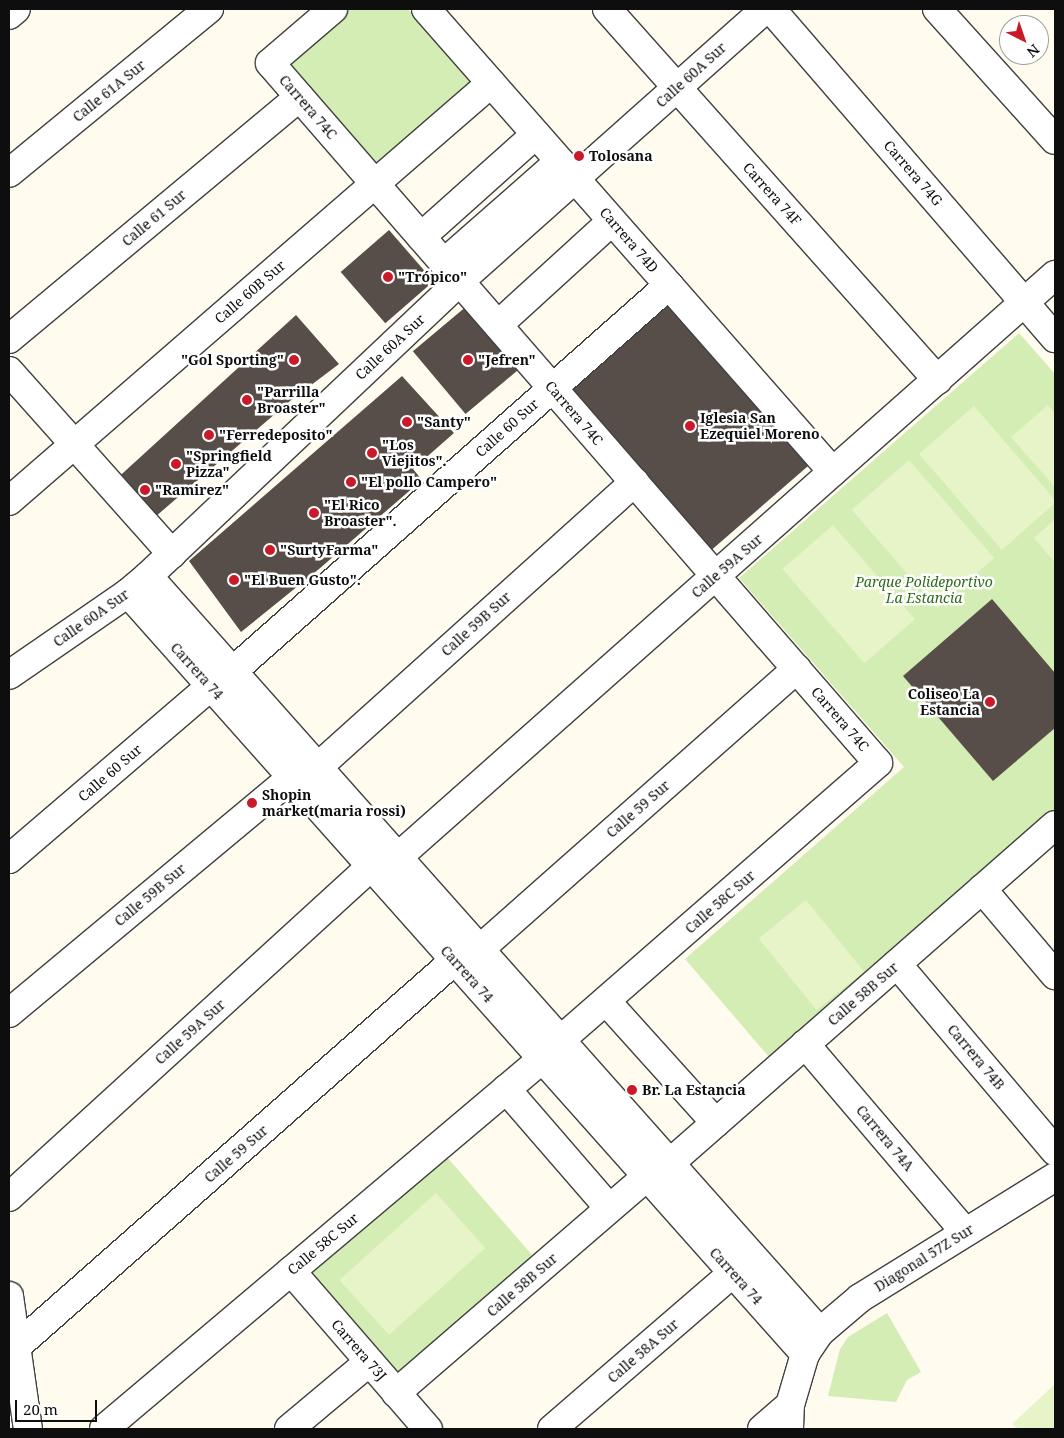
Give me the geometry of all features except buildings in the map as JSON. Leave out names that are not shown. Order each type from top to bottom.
[{"type":"street","points":[[9,15],[16,9]]},
{"type":"street","name":"Calle 61A Sur","points":[[9,173],[209,9]]},
{"type":"street","name":"Carrera 74C","points":[[333,9],[270,63],[878,763]]},
{"type":"street","name":"Carrera 74D","points":[[426,9],[833,472]]},
{"type":"street","name":"Carrera 74F","points":[[607,9],[937,380]]},
{"type":"street","name":"Calle 60A Sur","points":[[9,675],[138,585],[172,554],[452,272],[568,170],[677,88],[766,9]]},
{"type":"street","name":"Carrera 74G","points":[[772,9],[1055,338]]},
{"type":"street","points":[[937,9],[1055,140]]},
{"type":"street","name":"Calle 60B Sur","points":[[9,501],[491,83]]},
{"type":"street","name":"Calle 61 Sur","points":[[9,339],[299,97]]},
{"type":"street","points":[[421,237],[536,134]]},
{"type":"street","points":[[498,325],[612,221]]},
{"type":"street","name":"Calle 59A Sur","points":[[398,857],[1055,275]]},
{"type":"street","name":"Calle 60 Sur","points":[[233,670],[669,285]]},
{"type":"street","points":[[9,371],[172,554]]},
{"type":"street","name":"Calle 59B Sur","points":[[318,767],[634,482]]},
{"type":"street","name":"Carrera 74","points":[[138,585],[233,670],[480,949],[647,1176],[805,1354]]},
{"type":"street","name":"Carrera 74","points":[[138,585],[210,687],[455,960],[552,1049],[670,1163],[820,1332]]},
{"type":"street","name":"Calle 59 Sur","points":[[480,949],[797,669]]},
{"type":"street","name":"Calle 60 Sur","points":[[9,859],[210,687]]},
{"type":"street","name":"Calle 58C Sur","points":[[104,1429],[506,1089],[878,763]]},
{"type":"street","name":"Calle 59B Sur","points":[[9,1013],[292,777]]},
{"type":"street","name":"Calle 58B Sur","points":[[670,1163],[1055,825]]},
{"type":"street","name":"Calle 59A Sur","points":[[9,1197],[371,866]]},
{"type":"street","points":[[982,890],[1055,975]]},
{"type":"street","name":"Calle 59 Sur","points":[[16,1347],[455,960]]},
{"type":"street","name":"Carrera 74B","points":[[897,964],[1055,1151]]},
{"type":"street","points":[[606,1001],[716,1123]]},
{"type":"street","name":"Carrera 74A","points":[[805,1044],[965,1232]]},
{"type":"street","points":[[506,1089],[610,1208]]},
{"type":"street","name":"Calle 58B Sur","points":[[396,1393],[647,1176]]},
{"type":"street","name":"Diagonal 57Z Sur","points":[[789,1417],[805,1354],[820,1332],[860,1298],[1055,1177]]},
{"type":"street","name":"Carrera 73J","points":[[291,1271],[428,1429]]},
{"type":"street","name":"Calle 58A Sur","points":[[552,1429],[733,1274]]},
{"type":"street","points":[[9,1296],[28,1429]]},
{"type":"street","points":[[289,1429],[369,1362]]},
{"type":"street","points":[[762,1429],[789,1417]]},
{"type":"green space","points":[[351,9],[408,9],[471,83],[375,164],[289,62]]},
{"type":"green space","name":"Parque Polideportivo La Estancia","points":[[1019,333],[1055,374],[1055,811],[769,1057],[685,959],[904,767],[739,578]]},
{"type":"green space","points":[[1048,405],[1055,414],[1055,487],[1011,437]]},
{"type":"green space","points":[[974,406],[1055,500],[1055,503],[1002,550],[919,454]]},
{"type":"green space","points":[[909,460],[994,558],[937,608],[852,510]]},
{"type":"green space","points":[[1055,519],[1055,563],[1034,538]]},
{"type":"green space","points":[[833,525],[915,619],[864,663],[782,569]]},
{"type":"green space","points":[[806,900],[864,971],[816,1010],[759,938]]},
{"type":"green space","points":[[446,1156],[535,1258],[397,1377],[309,1275]]},
{"type":"green space","points":[[436,1193],[486,1248],[389,1335],[339,1280]]},
{"type":"green space","points":[[887,1313],[921,1372],[907,1380],[896,1402],[828,1396],[840,1349],[848,1337]]},
{"type":"green space","points":[[1055,1384],[1055,1429],[1018,1429],[1012,1424]]},
{"type":"place","name":"Tolosana","points":[[579,156]]},
{"type":"place","name":"\"Trópico\"","points":[[388,277]]},
{"type":"place","name":"\"Gol Sporting\"","points":[[294,360]]},
{"type":"place","name":"\"Jefren\"","points":[[468,360]]},
{"type":"place","name":"\"Parrilla Broaster\"","points":[[247,400]]},
{"type":"place","name":"\"Santy\"","points":[[407,422]]},
{"type":"place","name":"Iglesia San Ezequiel Moreno","points":[[690,426]]},
{"type":"place","name":"\"Ferredeposito\"","points":[[209,435]]},
{"type":"place","name":"\"Los Viejitos\".","points":[[372,453]]},
{"type":"place","name":"\"Springfield Pizza\"","points":[[176,464]]},
{"type":"place","name":"\"El pollo Campero\"","points":[[351,482]]},
{"type":"place","name":"\"Ramirez\"","points":[[145,490]]},
{"type":"place","name":"\"El Rico Broaster\".","points":[[314,513]]},
{"type":"place","name":"\"SurtyFarma\"","points":[[270,550]]},
{"type":"place","name":"\"El Buen Gusto\".","points":[[234,580]]},
{"type":"place","name":"Coliseo La Estancia","points":[[990,702]]},
{"type":"place","name":"Shopin market(maria rossi)","points":[[252,803]]},
{"type":"place","name":"Br. La Estancia","points":[[632,1090]]}]
